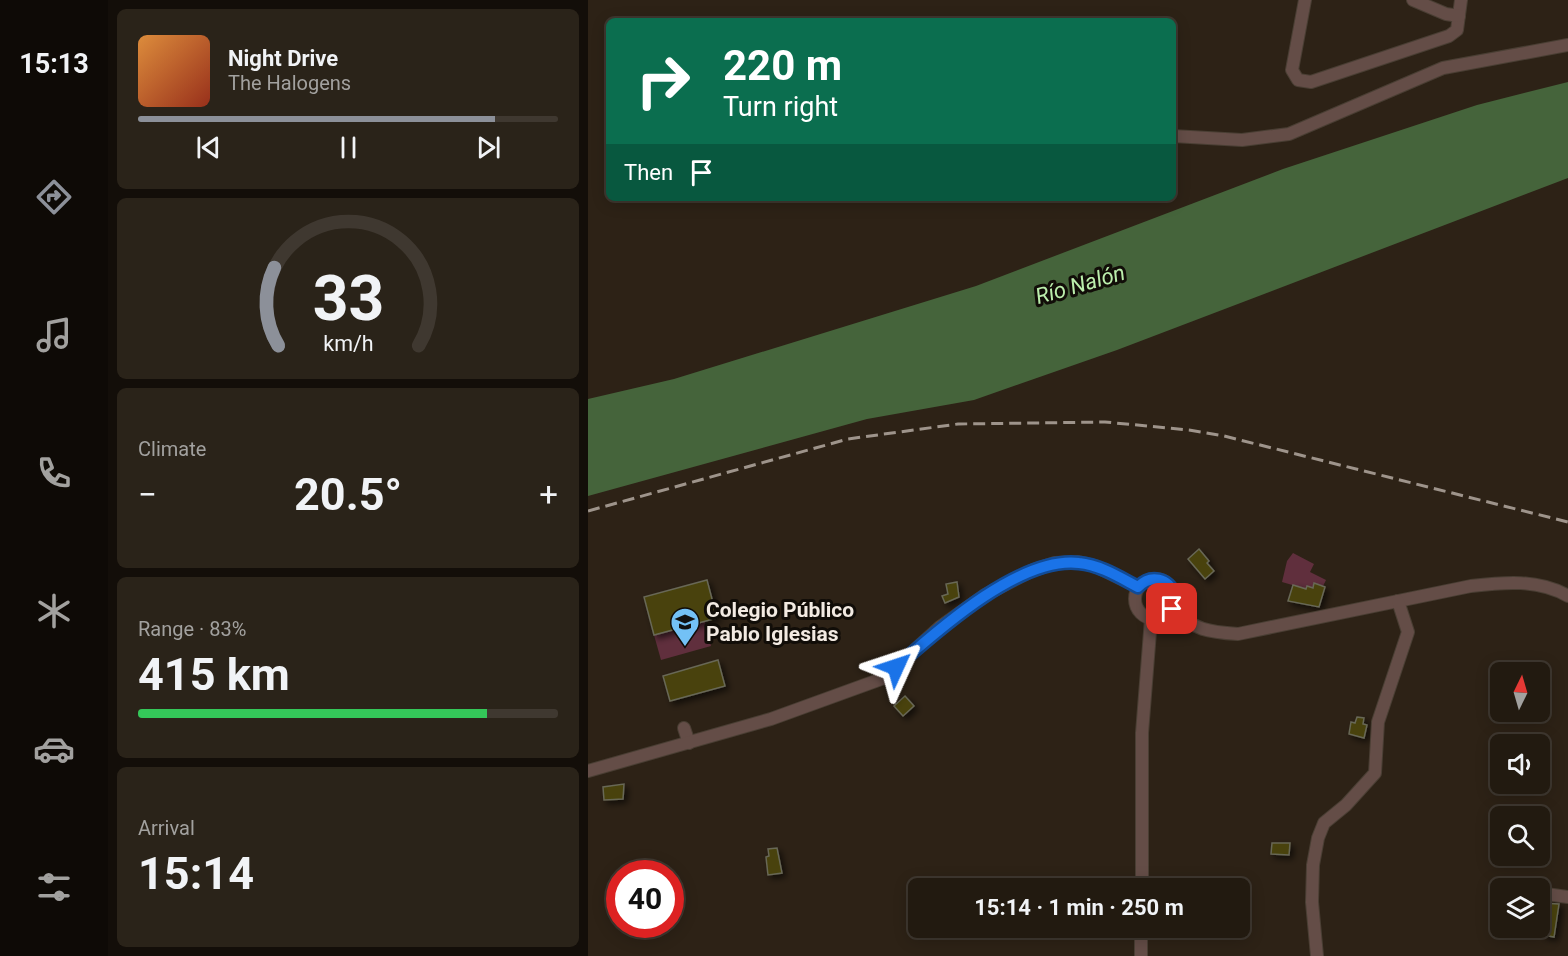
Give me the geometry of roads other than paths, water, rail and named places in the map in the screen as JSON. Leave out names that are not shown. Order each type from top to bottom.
[{"type":"street","points":[[1305,0],[1292,70],[1298,80],[1304,81],[1320,80],[1449,36],[1457,30],[1461,0]]},
{"type":"street","points":[[1413,0],[1446,14],[1459,16]]},
{"type":"street","points":[[1176,136],[1242,140],[1289,134],[1443,68],[1568,45]]},
{"type":"street","points":[[588,771],[771,719],[884,678],[940,627],[986,595],[1031,571],[1055,563],[1078,562],[1095,566],[1138,587]]},
{"type":"street","points":[[1154,579],[1167,583],[1175,595],[1172,609],[1164,617],[1151,619],[1143,616],[1135,604],[1138,587],[1147,580],[1154,579]]},
{"type":"street","points":[[1172,609],[1190,625],[1207,632],[1238,634],[1472,586],[1511,582],[1535,584],[1568,596]]},
{"type":"street","points":[[1317,956],[1312,902],[1313,865],[1318,838],[1324,824],[1346,805],[1375,773],[1378,722],[1382,704],[1407,644],[1408,632],[1398,601]]},
{"type":"street","points":[[1142,878],[1142,733],[1151,619]]},
{"type":"street","points":[[684,728],[689,743]]},
{"type":"street","points":[[1550,895],[1568,897]]},
{"type":"street","points":[[1140,956],[1141,938]]},
{"type":"water","name":"Río Nalón","points":[[1568,82],[1568,178],[1117,350],[974,400],[867,419],[588,496],[588,399],[674,379],[976,286],[1283,169],[1477,105]]},
{"type":"railway","points":[[588,511],[848,439],[958,424],[1105,422],[1189,430],[1224,436],[1568,522]]},
{"type":"place","name":"Colegio Público Pablo Iglesias","points":[[685,648]]}]
